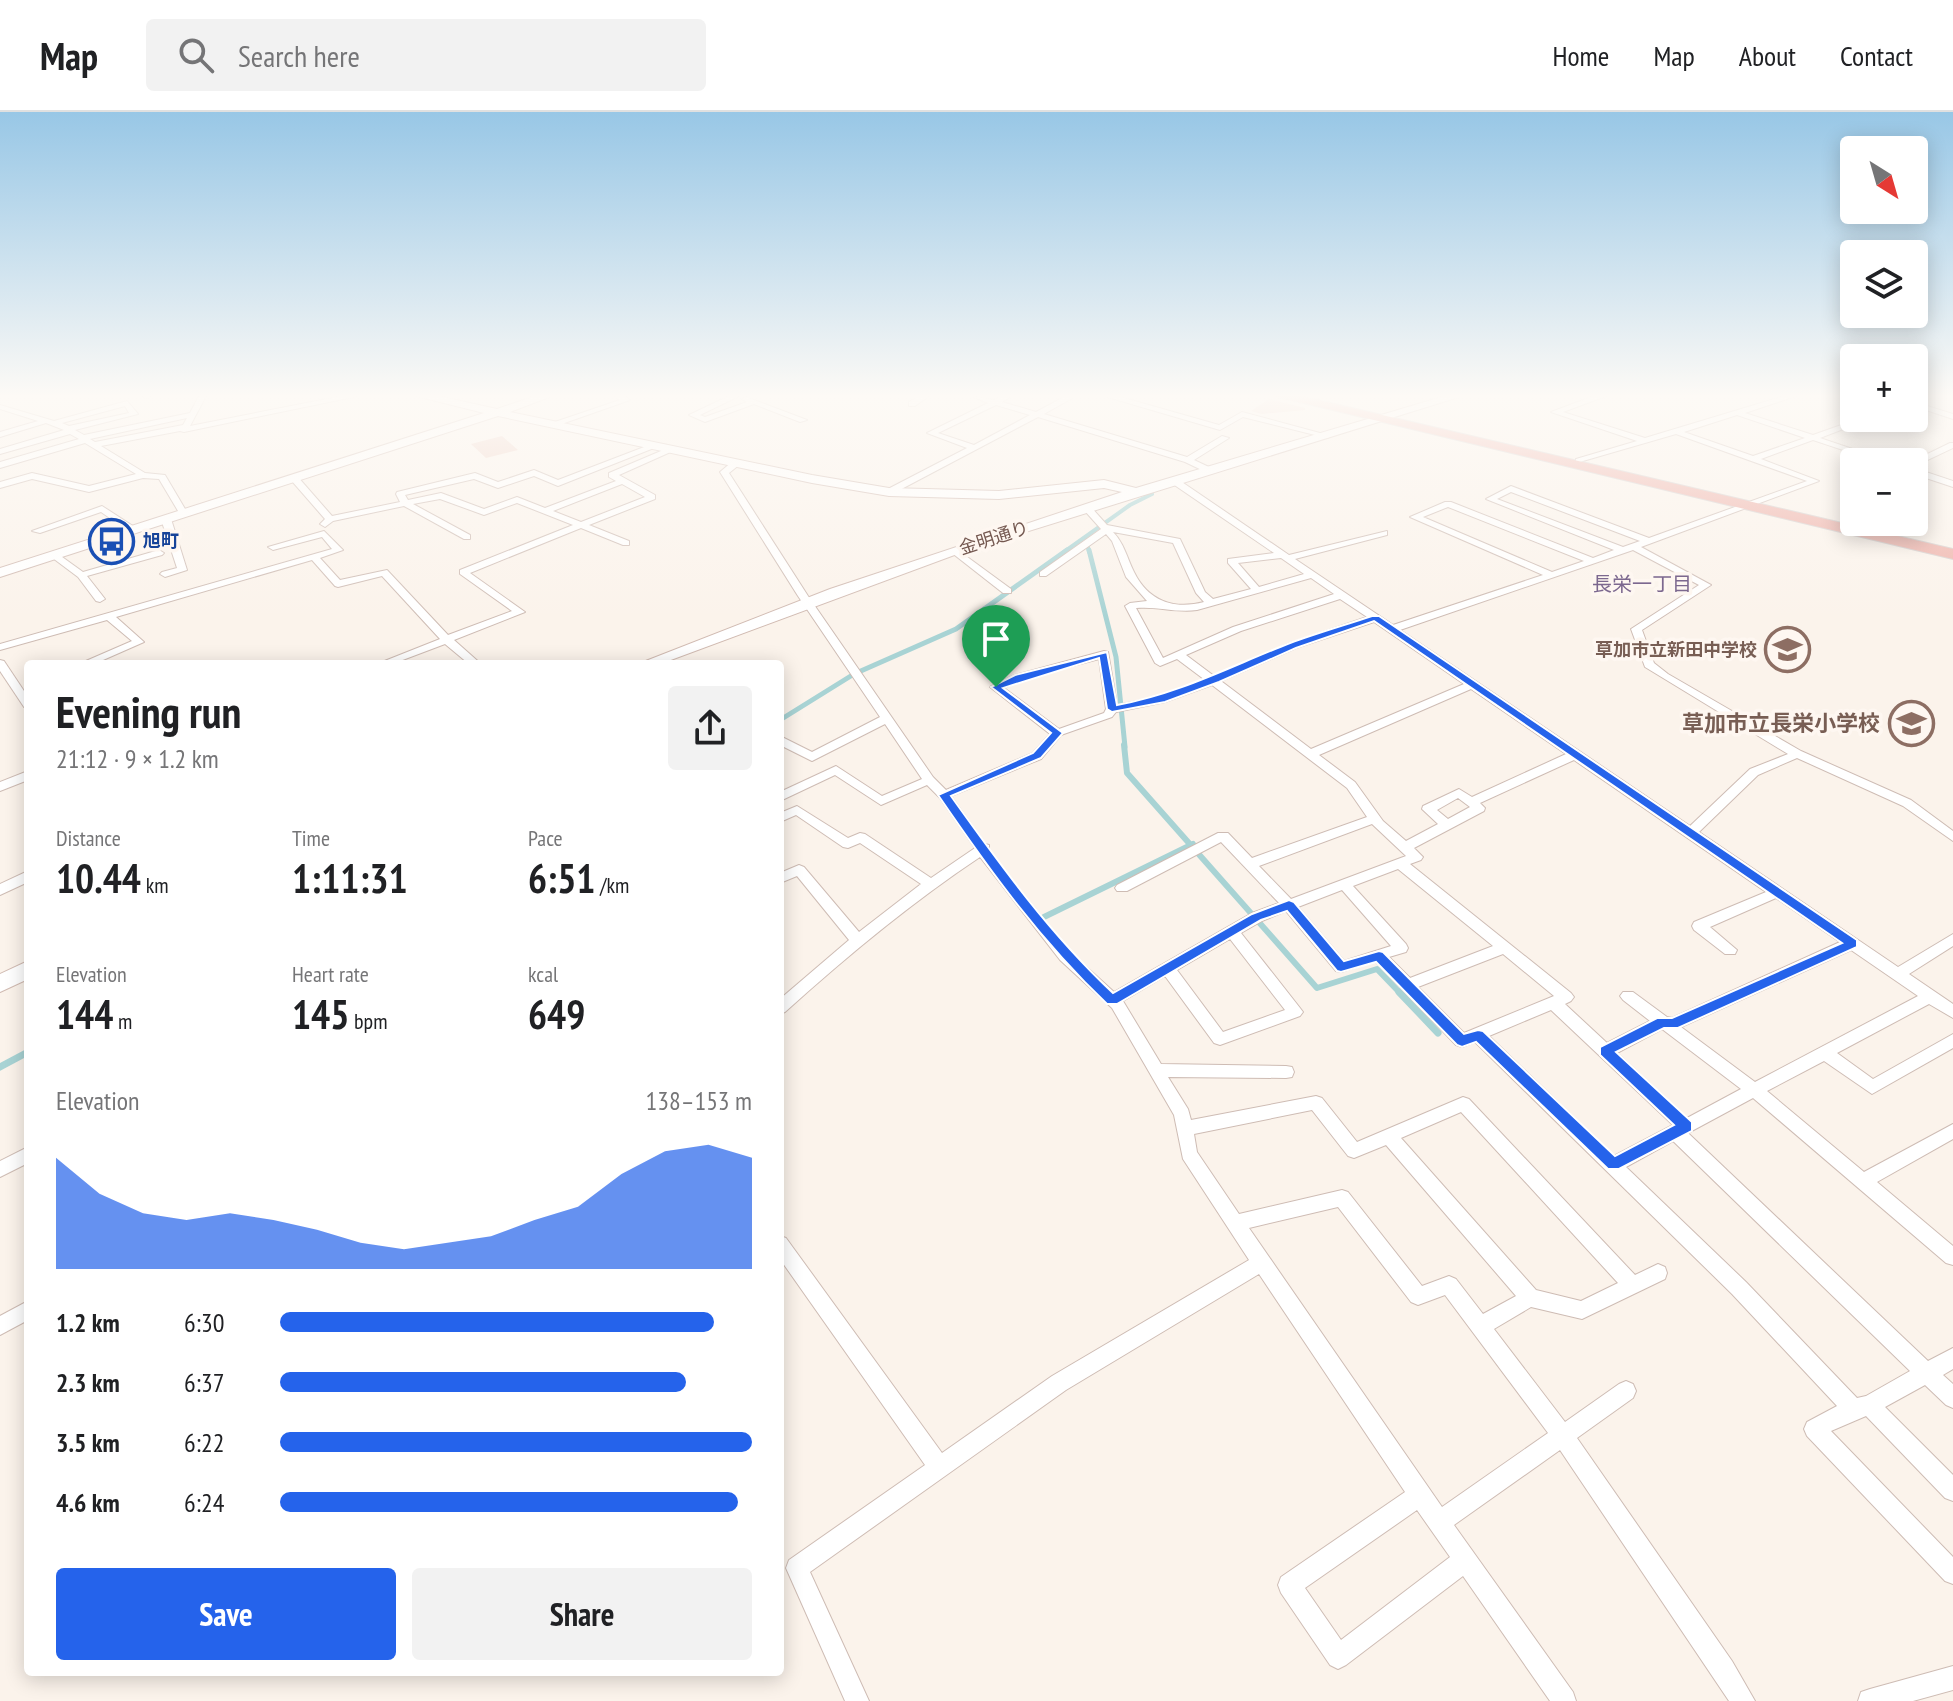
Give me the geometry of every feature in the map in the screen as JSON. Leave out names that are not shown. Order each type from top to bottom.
[{"type":"highway","points":[[1610,470],[1953,547]]},
{"type":"highway","points":[[1616,470],[1953,554]]},
{"type":"street","points":[[13,470],[89,489],[143,475],[162,477],[184,514]]},
{"type":"street","points":[[135,470],[143,475]]},
{"type":"street","points":[[0,573],[318,470]]},
{"type":"street","points":[[467,537],[406,504],[400,494],[475,476],[498,485],[534,473],[558,483],[592,470]]},
{"type":"street","points":[[392,660],[520,612],[463,572],[652,497],[612,475],[623,470]]},
{"type":"street","points":[[726,470],[724,472],[808,602],[929,780],[944,795],[1001,876],[1065,956],[1112,1000],[1182,1114],[1189,1154],[1564,1701]]},
{"type":"street","points":[[774,470],[889,492],[999,495],[1104,484],[1137,492]]},
{"type":"street","points":[[889,492],[930,470]]},
{"type":"street","name":"金明通り","points":[[656,660],[808,602],[955,551],[1207,470]]},
{"type":"street","points":[[1392,629],[1468,605],[1815,481],[1784,470]]},
{"type":"street","points":[[0,485],[32,476]]},
{"type":"street","points":[[1928,476],[1953,484]]},
{"type":"street","points":[[294,478],[330,519]]},
{"type":"street","points":[[1173,480],[1953,1012]]},
{"type":"street","points":[[543,512],[622,481]]},
{"type":"street","points":[[1650,541],[1511,489],[1490,499],[1628,548],[1706,585],[1636,629],[1649,665],[1797,754],[1907,803],[1953,837]]},
{"type":"street","points":[[0,647],[338,550],[321,528],[330,519],[441,496],[484,512],[517,500],[626,543]]},
{"type":"street","points":[[1551,575],[1415,517],[1448,504],[1590,560]]},
{"type":"street","points":[[1087,508],[1116,540],[1131,577],[1154,603]]},
{"type":"street","points":[[37,531],[102,509],[133,530]]},
{"type":"street","points":[[165,574],[182,570],[166,519]]},
{"type":"street","points":[[1043,574],[1105,528],[1177,541],[1201,593],[1211,603]]},
{"type":"street","points":[[1257,590],[1231,561],[1285,556],[1384,533]]},
{"type":"street","points":[[273,547],[324,534]]},
{"type":"street","points":[[955,551],[1007,591]]},
{"type":"street","points":[[81,575],[159,553]]},
{"type":"street","points":[[55,556],[81,575],[100,599]]},
{"type":"street","points":[[314,557],[338,584],[384,572],[446,639],[471,660]]},
{"type":"street","points":[[1312,575],[1182,609],[1154,603],[1130,606],[1160,663],[1237,629],[1342,595]]},
{"type":"street","points":[[94,660],[139,642],[109,616]]},
{"type":"street","points":[[1112,709],[1161,700],[1292,646],[1375,618]]},
{"type":"street","points":[[944,795],[1037,756],[1057,733],[1108,715],[1112,709],[1104,654],[1019,677],[996,687],[1057,733]]},
{"type":"street","points":[[1112,1000],[1257,917],[1416,857],[1374,819],[1351,785],[1180,656]]},
{"type":"street","points":[[0,663],[24,699]]},
{"type":"street","points":[[1311,754],[1472,684]]},
{"type":"street","points":[[784,742],[812,757],[887,718]]},
{"type":"street","points":[[1471,802],[1577,754]]},
{"type":"street","points":[[1692,832],[1754,772],[1797,754]]},
{"type":"street","points":[[784,795],[836,770],[881,801],[929,780]]},
{"type":"street","points":[[0,787],[24,777]]},
{"type":"street","points":[[1405,847],[1448,825],[1479,808],[1459,793],[1428,809],[1448,825]]},
{"type":"street","points":[[784,816],[797,810],[848,844],[860,837],[929,883]]},
{"type":"street","points":[[1250,864],[1374,819]]},
{"type":"street","points":[[1122,888],[1223,836],[1289,905],[1341,967],[1401,948],[1344,884]]},
{"type":"street","points":[[784,1004],[857,939],[929,883],[984,848]]},
{"type":"street","points":[[1379,956],[1462,1041],[1566,997],[1399,863]]},
{"type":"street","points":[[784,876],[799,870],[857,939]]},
{"type":"street","points":[[0,890],[24,878]]},
{"type":"street","points":[[1730,950],[1699,926],[1778,892]]},
{"type":"street","points":[[1167,968],[1220,1039],[1295,1012],[1232,931]]},
{"type":"street","points":[[1898,974],[1953,939]]},
{"type":"street","points":[[1606,1051],[1662,1022],[1673,1024],[1852,943]]},
{"type":"street","points":[[1407,985],[1504,948]]},
{"type":"street","points":[[0,984],[24,971]]},
{"type":"street","points":[[1628,996],[1753,1089],[1953,1257]]},
{"type":"street","points":[[1613,1165],[1931,996]]},
{"type":"street","points":[[1554,1003],[1606,1051],[1680,1129],[1953,1398]]},
{"type":"street","points":[[1478,1035],[1861,1407],[1953,1490]]},
{"type":"street","points":[[1825,1053],[1872,1087],[1953,1040]]},
{"type":"street","points":[[1157,1070],[1286,1072]]},
{"type":"street","points":[[1186,1128],[1316,1103],[1354,1151],[1463,1104],[1631,1284]]},
{"type":"street","points":[[1863,1181],[1953,1131]]},
{"type":"street","points":[[1389,1136],[1530,1298],[1582,1310],[1658,1273]]},
{"type":"street","points":[[0,1170],[24,1156]]},
{"type":"street","points":[[1236,1223],[1342,1198],[1418,1296],[1449,1285],[1562,1435],[1743,1701]]},
{"type":"street","points":[[784,1250],[939,1467]]},
{"type":"street","points":[[857,1701],[797,1568],[1059,1383],[1261,1263]]},
{"type":"street","points":[[1480,1326],[1530,1298]]},
{"type":"street","points":[[0,1326],[24,1312]]},
{"type":"street","points":[[1953,1358],[1814,1429],[1953,1573]]},
{"type":"street","points":[[1439,1522],[1626,1391]]},
{"type":"street","points":[[1420,1495],[1289,1585],[1338,1657],[1465,1560]]},
{"type":"street","points":[[1870,1701],[1953,1678]]},
{"type":"waterway","points":[[1064,552],[1130,505],[1152,494]]},
{"type":"waterway","points":[[1086,538],[1089,552]]},
{"type":"waterway","points":[[784,718],[854,674],[956,629],[1067,550]]},
{"type":"waterway","points":[[1089,550],[1116,657],[1125,747]]},
{"type":"waterway","points":[[1124,745],[1127,773],[1191,845]]},
{"type":"waterway","points":[[1044,917],[1191,845]]},
{"type":"waterway","points":[[1191,845],[1317,988],[1377,969],[1401,994]]},
{"type":"waterway","points":[[1399,992],[1438,1033]]},
{"type":"waterway","points":[[0,1067],[24,1054]]},
{"type":"place","name":"旭町","points":[[112,541]]},
{"type":"place","name":"草加市立新田中学校","points":[[1788,650]]},
{"type":"place","name":"草加市立長栄小学校","points":[[1911,723]]},
{"type":"district","name":"長栄一丁目","points":[[1642,584]]},
{"type":"route","points":[[1375,618],[1852,943],[1673,1024],[1662,1022],[1606,1051],[1686,1127],[1613,1165],[1478,1035],[1462,1041],[1379,956],[1341,967],[1289,905],[1257,917],[1112,1000],[1065,956],[1001,876],[944,795],[1037,756],[1057,733],[996,687],[1019,677],[1104,654],[1112,709],[1161,700],[1292,646],[1375,618]]}]
